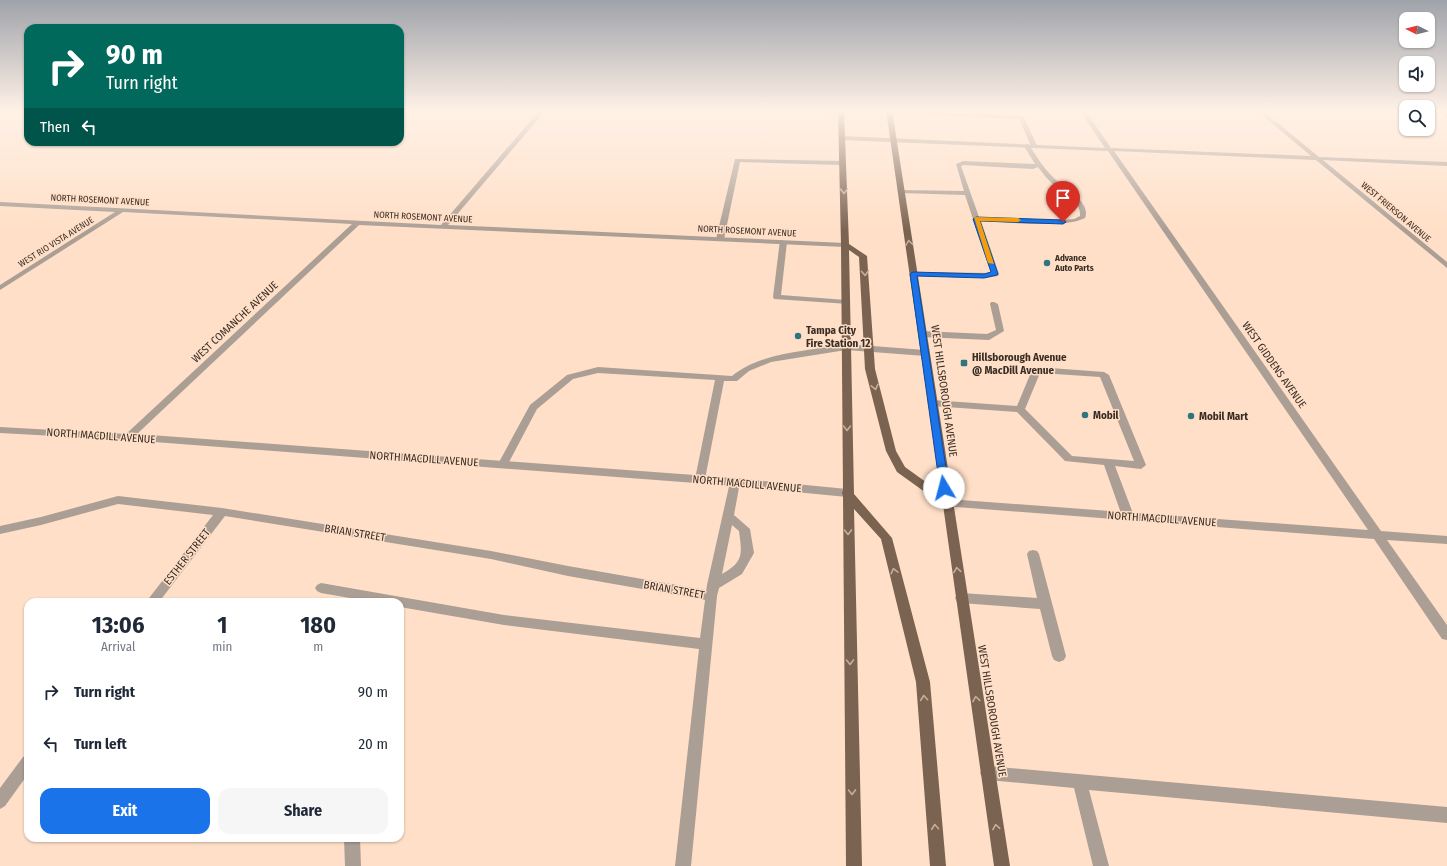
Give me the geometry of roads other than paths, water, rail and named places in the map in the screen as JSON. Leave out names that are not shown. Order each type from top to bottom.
[{"type":"main road","points":[[842,150],[846,302],[847,494],[854,866]]},
{"type":"main road","name":"WEST HILLSBOROUGH AVENUE","points":[[895,150],[1002,866]]},
{"type":"main road","points":[[845,245],[863,256],[870,369],[891,451],[902,469],[947,503]]},
{"type":"main road","points":[[847,494],[886,538],[923,682],[938,866]]},
{"type":"street","points":[[443,227],[508,150]]},
{"type":"street","points":[[976,219],[1063,222],[1075,221],[1083,217],[1084,211],[1081,204],[1054,183],[1038,165],[1032,150]]},
{"type":"street","name":"WEST GIDDENS AVENUE","points":[[1111,150],[1447,634]]},
{"type":"street","points":[[1143,150],[1447,164]]},
{"type":"street","name":"WEST FRIERSON AVENUE","points":[[1308,150],[1447,266]]},
{"type":"street","points":[[720,239],[737,160],[842,163]]},
{"type":"street","points":[[913,274],[984,276],[995,274],[958,165],[963,163],[1038,165]]},
{"type":"street","points":[[901,191],[968,193]]},
{"type":"street","name":"NORTH ROSEMONT AVENUE","points":[[0,204],[443,227],[845,245]]},
{"type":"street","name":"WEST RIO VISTA AVENUE","points":[[0,288],[122,211]]},
{"type":"street","name":"WEST COMANCHE AVENUE","points":[[128,437],[357,222]]},
{"type":"street","points":[[783,242],[777,297],[846,302]]},
{"type":"street","points":[[922,334],[989,337],[1000,331],[994,304]]},
{"type":"street","points":[[504,464],[533,407],[570,377],[598,370],[734,379],[746,369],[769,360],[846,348],[925,353]]},
{"type":"street","points":[[932,403],[1020,409],[1069,459],[1141,465],[1104,375],[1037,370],[1020,409]]},
{"type":"street","points":[[700,479],[720,378]]},
{"type":"street","name":"NORTH MACDILL AVENUE","points":[[0,430],[128,437],[504,464],[735,482],[847,494]]},
{"type":"street","points":[[1108,462],[1128,516]]},
{"type":"street","points":[[683,866],[712,591],[735,482]]},
{"type":"street","name":"BRIAN STREET","points":[[0,530],[41,521],[118,500],[222,512],[491,555],[568,571],[712,591]]},
{"type":"street","name":"NORTH MACDILL AVENUE","points":[[947,503],[1447,540]]},
{"type":"street","name":"ESTHER STREET","points":[[155,598],[222,512]]},
{"type":"street","points":[[712,591],[738,571],[748,553],[744,529],[728,516]]},
{"type":"street","points":[[1033,554],[1059,656]]},
{"type":"street","points":[[321,588],[378,598]]},
{"type":"street","points":[[961,598],[1046,604]]},
{"type":"street","points":[[404,603],[504,620],[706,644]]},
{"type":"street","points":[[0,800],[24,771]]},
{"type":"street","points":[[988,773],[1080,783],[1447,815]]},
{"type":"street","points":[[1080,783],[1101,866]]},
{"type":"street","points":[[352,842],[353,866]]},
{"type":"place","name":"Advance Auto Parts","points":[[1047,263]]},
{"type":"place","name":"Tampa City Fire Station 12","points":[[798,336]]},
{"type":"place","name":"Hillsborough Avenue @ MacDill Avenue","points":[[964,363]]},
{"type":"place","name":"Mobil","points":[[1085,415]]},
{"type":"place","name":"Mobil Mart","points":[[1191,416]]}]
